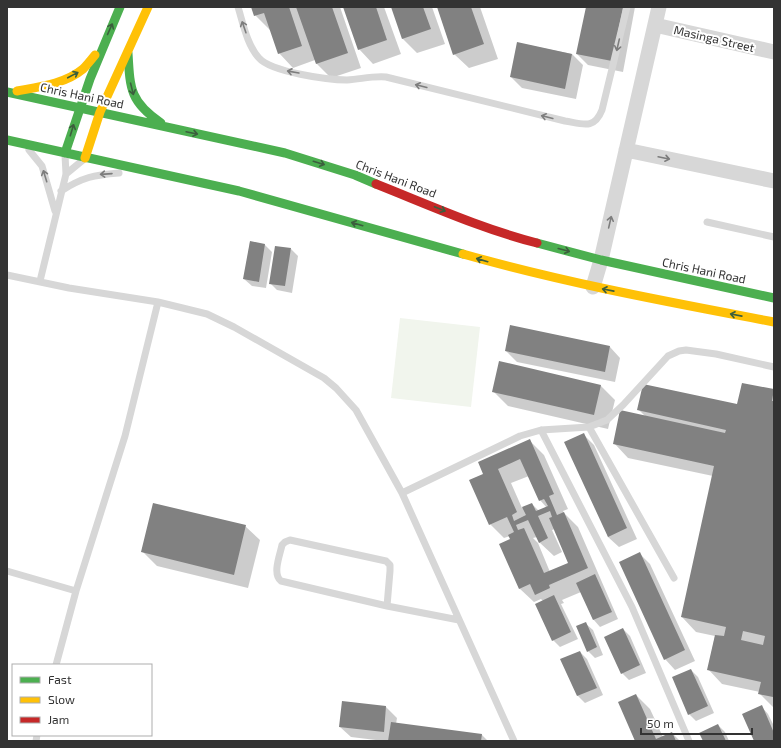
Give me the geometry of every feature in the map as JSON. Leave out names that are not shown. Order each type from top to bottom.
[{"type":"main road","points":[[65,153],[78,108],[103,44],[120,7]]},
{"type":"main road","points":[[85,158],[100,112],[148,7]]},
{"type":"main road","points":[[8,92],[54,83],[77,74],[84,68],[103,44]]},
{"type":"main road","points":[[128,51],[130,86],[137,104],[143,111],[169,128]]},
{"type":"main road","name":"Chris Hani Road","points":[[8,92],[292,155],[355,175],[462,218],[521,239],[601,260],[774,298]]},
{"type":"main road","points":[[7,140],[239,191],[509,267],[593,287],[774,322]]},
{"type":"street","points":[[593,287],[601,260],[659,7]]},
{"type":"street","name":"Masinga Street","points":[[655,25],[774,52]]},
{"type":"street","points":[[626,150],[774,181]]},
{"type":"lane","points":[[238,7],[251,46],[259,58],[267,65],[333,80],[348,80],[373,76],[386,77],[582,124],[592,123],[598,119],[602,110],[627,7]]},
{"type":"lane","points":[[24,144],[42,166],[56,213]]},
{"type":"lane","points":[[40,281],[66,174],[65,153]]},
{"type":"lane","points":[[66,174],[85,158]]},
{"type":"lane","points":[[61,191],[78,181],[97,174],[145,171]]},
{"type":"lane","points":[[707,222],[774,237]]},
{"type":"lane","points":[[7,274],[69,288],[158,302],[196,311],[220,319],[324,378],[345,397],[356,410],[402,493],[514,741]]},
{"type":"lane","points":[[56,664],[76,591],[125,436],[158,302]]},
{"type":"lane","points":[[402,493],[520,436],[541,430],[589,427],[607,420],[623,405],[668,356],[679,351],[686,350],[716,354],[774,367]]},
{"type":"lane","points":[[589,427],[674,578]]},
{"type":"lane","points":[[541,430],[632,608],[689,741]]},
{"type":"lane","points":[[387,606],[390,565],[386,561],[290,540],[284,542],[282,545],[276,573],[281,581],[387,606],[459,620]]},
{"type":"lane","points":[[7,571],[76,591]]},
{"type":"shaded area","points":[[400,318],[480,327],[471,407],[391,398]]},
{"type":"building","points":[[251,7],[289,7],[302,46],[278,54],[264,13],[254,16]]},
{"type":"building","points":[[296,7],[332,7],[348,53],[316,64]]},
{"type":"building","points":[[343,7],[376,7],[387,40],[358,50]]},
{"type":"building","points":[[391,7],[423,7],[431,29],[402,39]]},
{"type":"building","points":[[437,7],[471,7],[484,44],[453,55]]},
{"type":"building","points":[[586,7],[623,7],[612,61],[576,54]]},
{"type":"building","points":[[517,42],[572,54],[565,89],[510,77]]},
{"type":"building","points":[[250,241],[265,244],[259,282],[243,279]]},
{"type":"building","points":[[275,246],[291,248],[285,286],[269,284]]},
{"type":"building","points":[[510,325],[610,346],[605,372],[505,351]]},
{"type":"building","points":[[499,361],[601,385],[594,415],[492,392]]},
{"type":"building","points":[[742,383],[774,389],[772,401],[774,401],[773,697],[758,694],[761,682],[707,670],[715,635],[724,636],[726,627],[681,617],[714,466],[613,444],[620,410],[725,433],[726,430],[637,410],[643,384],[737,404]],"holes":[[[743,631],[765,636],[763,645],[741,640]]]},
{"type":"building","points":[[584,433],[627,528],[608,537],[564,442]]},
{"type":"building","points":[[530,439],[554,494],[549,496],[557,515],[564,512],[588,568],[549,585],[550,588],[535,595],[530,584],[519,589],[499,544],[510,539],[508,535],[514,532],[507,517],[489,525],[469,480],[483,474],[478,462]],"holes":[[[520,459],[539,501],[544,499],[548,506],[536,511],[532,503],[522,507],[526,515],[514,521],[512,515],[517,512],[498,469]],[[550,511],[552,517],[549,518],[568,563],[544,573],[524,528],[518,530],[516,525],[528,520],[539,543],[548,538],[538,516]]]},
{"type":"building","points":[[153,503],[246,525],[234,575],[141,552]]},
{"type":"building","points":[[640,552],[685,650],[664,660],[619,562]]},
{"type":"building","points":[[595,574],[612,612],[593,620],[576,583]]},
{"type":"building","points":[[554,595],[571,632],[552,641],[535,604]]},
{"type":"building","points":[[586,622],[597,647],[587,652],[576,626]]},
{"type":"building","points":[[623,628],[640,665],[621,674],[604,637]]},
{"type":"building","points":[[580,651],[597,688],[577,696],[560,659]]},
{"type":"building","points":[[691,669],[708,706],[688,715],[672,677]]},
{"type":"building","points":[[636,694],[656,739],[672,732],[676,741],[635,741],[618,702]]},
{"type":"building","points":[[342,701],[386,706],[384,732],[339,727]]},
{"type":"building","points":[[762,705],[774,733],[774,741],[754,741],[742,714]]},
{"type":"building","points":[[391,722],[482,734],[481,741],[388,741]]},
{"type":"building","points":[[718,724],[726,741],[703,741],[699,733]]},
{"type":"traffic: fast","points":[[65,153],[90,79],[120,7]]},
{"type":"traffic: fast","points":[[128,53],[131,85],[137,101],[161,123]]},
{"type":"traffic: fast","points":[[7,92],[285,153],[355,175],[376,184]]},
{"type":"traffic: fast","points":[[7,140],[239,191],[463,254]]},
{"type":"traffic: fast","points":[[537,243],[601,260],[774,298]]},
{"type":"traffic: slow","points":[[85,158],[100,112],[148,7]]},
{"type":"traffic: slow","points":[[17,91],[52,84],[68,78],[83,69],[95,55]]},
{"type":"traffic: slow","points":[[463,254],[579,283],[774,322]]},
{"type":"traffic: jam","points":[[376,184],[476,224],[537,243]]}]
